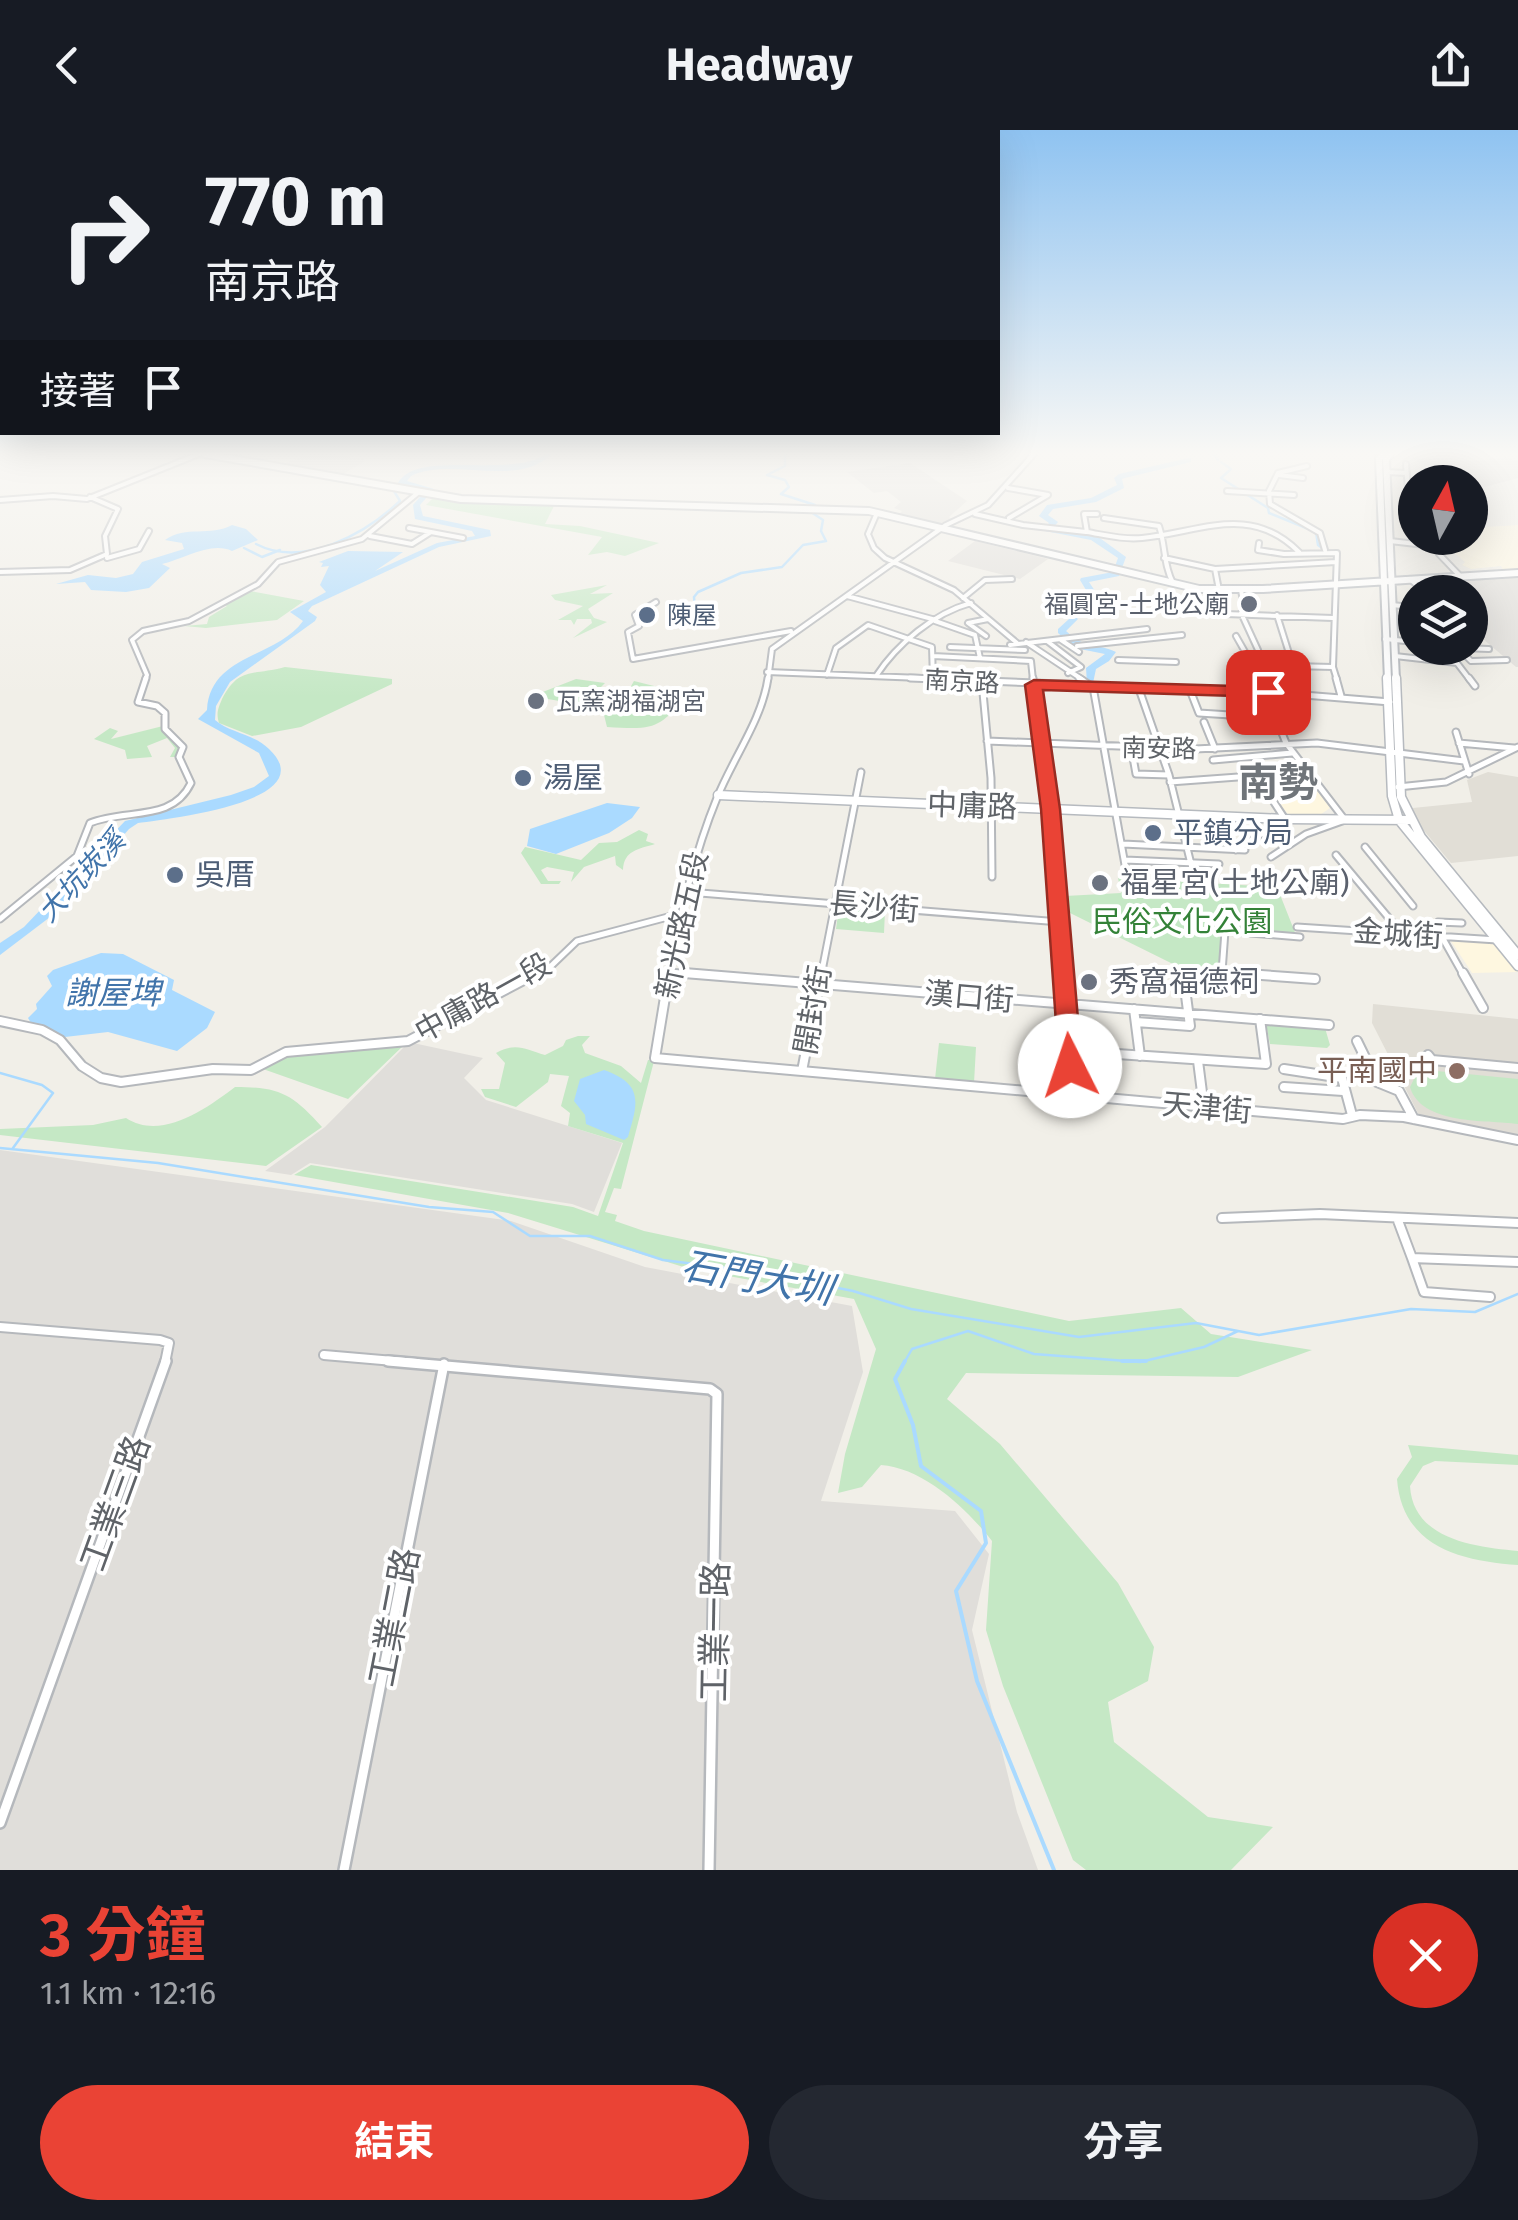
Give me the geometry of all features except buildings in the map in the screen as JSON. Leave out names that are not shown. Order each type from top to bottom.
[{"type":"main road","points":[[972,535],[1174,584],[1220,590],[1398,581]]},
{"type":"main road","points":[[1386,535],[1389,639],[1395,656],[1398,820],[1518,966]]},
{"type":"main road","points":[[1389,535],[1388,581],[1392,605],[1386,702],[1394,752]]},
{"type":"main road","points":[[1488,575],[1518,573]]},
{"type":"main road","points":[[1396,787],[1410,820],[1518,955]]},
{"type":"main road","name":"中庸路","points":[[718,795],[1285,820],[1410,820]]},
{"type":"street","points":[[102,559],[108,554],[102,542],[104,535]]},
{"type":"street","points":[[0,572],[61,570],[139,549],[147,535]]},
{"type":"street","points":[[0,919],[77,856],[90,823],[114,814],[169,808],[188,794],[192,783],[179,757],[183,748],[165,728],[165,713],[157,706],[138,702],[147,674],[132,640],[143,631],[189,620],[258,584],[278,562],[325,552],[368,535]]},
{"type":"street","points":[[370,535],[412,544],[425,535]]},
{"type":"street","points":[[448,535],[463,538]]},
{"type":"street","points":[[868,535],[876,552],[938,580],[971,603],[1014,644],[1147,630]]},
{"type":"street","points":[[656,602],[635,615],[638,626],[628,632],[633,659],[686,653],[762,633],[793,631],[932,535]]},
{"type":"street","points":[[1105,535],[1157,535]]},
{"type":"street","points":[[1160,535],[1167,549],[1164,566],[1174,584]]},
{"type":"street","points":[[1280,535],[1288,538],[1299,552]]},
{"type":"street","points":[[1321,535],[1325,550]]},
{"type":"street","points":[[1390,541],[1398,542]]},
{"type":"street","points":[[1259,542],[1260,551],[1336,553],[1333,667],[1341,696]]},
{"type":"street","points":[[1440,555],[1459,575]]},
{"type":"street","points":[[1164,558],[1215,569],[1336,562]]},
{"type":"street","points":[[902,565],[934,573]]},
{"type":"street","points":[[1215,569],[1220,590]]},
{"type":"street","points":[[963,598],[985,580],[1012,579]]},
{"type":"street","points":[[1241,590],[1243,613],[1258,650]]},
{"type":"street","points":[[846,596],[969,630],[977,638],[980,658]]},
{"type":"street","points":[[876,676],[883,663],[936,620],[958,604],[971,603]]},
{"type":"street","points":[[1392,605],[1398,606]]},
{"type":"street","points":[[1226,614],[1333,618]]},
{"type":"street","points":[[1277,614],[1294,666]]},
{"type":"street","points":[[986,636],[968,623],[988,619]]},
{"type":"street","points":[[826,674],[836,648],[868,626],[932,646],[933,679]]},
{"type":"street","name":"新光路五段","points":[[654,1058],[669,972],[699,844],[718,795],[758,718],[772,648],[793,631]]},
{"type":"street","points":[[1062,640],[1078,649],[1182,635]]},
{"type":"street","points":[[1236,636],[1268,692],[1292,753],[1345,820]]},
{"type":"street","points":[[1389,639],[1398,640]]},
{"type":"street","points":[[1047,640],[1082,667],[1068,674]]},
{"type":"street","points":[[1026,642],[1068,674],[1093,687],[1127,876]]},
{"type":"street","points":[[950,647],[1025,650]]},
{"type":"street","points":[[933,656],[1031,661],[1050,809],[1073,1096]]},
{"type":"street","points":[[1118,660],[1176,662]]},
{"type":"street","points":[[1488,660],[1506,660]]},
{"type":"street","points":[[1250,665],[1333,667]]},
{"type":"street","points":[[1457,665],[1475,686]]},
{"type":"street","name":"南京路","points":[[767,672],[1268,692],[1396,703]]},
{"type":"street","points":[[982,682],[992,807],[992,877]]},
{"type":"street","points":[[1139,689],[1169,778],[1192,866]]},
{"type":"street","points":[[1190,690],[1199,713],[1246,716]]},
{"type":"street","points":[[1204,722],[1216,749]]},
{"type":"street","points":[[1456,732],[1468,774]]},
{"type":"street","name":"南安路","points":[[987,742],[1216,749],[1286,742],[1464,761]]},
{"type":"street","points":[[1459,742],[1517,748]]},
{"type":"street","points":[[1130,746],[1136,774],[1253,778],[1309,772]]},
{"type":"street","points":[[1396,787],[1414,788],[1468,774],[1517,748]]},
{"type":"street","points":[[1213,760],[1292,753]]},
{"type":"street","points":[[1234,758],[1285,820]]},
{"type":"street","name":"開封街","points":[[802,1071],[861,772]]},
{"type":"street","name":"中庸路","points":[[1271,857],[1316,829],[1345,820]]},
{"type":"street","points":[[1236,850],[1266,831]]},
{"type":"street","points":[[1122,844],[1246,850]]},
{"type":"street","points":[[1365,847],[1413,906]]},
{"type":"street","points":[[1336,855],[1393,923]]},
{"type":"street","points":[[1125,860],[1192,866],[1219,864]]},
{"type":"street","name":"長沙街","points":[[688,892],[1060,922]]},
{"type":"street","name":"中庸路一段","points":[[0,1021],[32,1027],[60,1040],[82,1066],[101,1078],[121,1082],[213,1069],[251,1070],[286,1052],[408,1041],[551,966],[577,941],[683,913]]},
{"type":"street","points":[[1462,922],[1438,922],[1442,937],[1483,1008]]},
{"type":"street","name":"金城街","points":[[1298,927],[1498,940]]},
{"type":"street","points":[[1222,972],[1226,932],[1300,936]]},
{"type":"street","name":"漢口街","points":[[669,972],[1329,1025]]},
{"type":"street","points":[[1136,1022],[1190,1026],[1183,973],[1315,979]]},
{"type":"street","points":[[1134,1009],[1140,1056]]},
{"type":"street","points":[[1117,1054],[1266,1064],[1260,1019]]},
{"type":"street","points":[[1356,1041],[1377,1082],[1399,1091],[1414,1120]]},
{"type":"street","points":[[1428,1055],[1432,1060],[1518,1068]]},
{"type":"street","name":"天津街","points":[[654,1058],[1204,1108],[1343,1119],[1352,1115],[1414,1120],[1518,1140]]},
{"type":"street","points":[[1198,1061],[1204,1108]]},
{"type":"street","points":[[1284,1069],[1342,1078],[1352,1115]]},
{"type":"street","points":[[1284,1087],[1344,1091]]},
{"type":"street","points":[[1222,1218],[1320,1214],[1518,1223]]},
{"type":"street","points":[[1396,1218],[1424,1292],[1490,1297]]},
{"type":"street","points":[[1412,1258],[1518,1262]]},
{"type":"street","name":"工業三路","points":[[0,1327],[160,1340],[169,1343],[170,1350],[0,1823]]},
{"type":"street","points":[[324,1355],[444,1364]]},
{"type":"street","name":"工業一路","points":[[444,1364],[710,1389],[717,1394],[709,1870]]},
{"type":"street","name":"工業二路","points":[[344,1870],[444,1364]]},
{"type":"shaded area","points":[[1488,535],[1518,535],[1518,570],[1504,571],[1501,566],[1471,569],[1462,565],[1465,562],[1457,555],[1488,555]]},
{"type":"shaded area","points":[[975,541],[1048,559],[1020,579],[948,561]]},
{"type":"shaded area","points":[[1518,575],[1518,667],[1488,643],[1488,577]]},
{"type":"shaded area","points":[[1488,772],[1518,777],[1518,856],[1451,863],[1415,820],[1413,808],[1472,802],[1467,780]]},
{"type":"shaded area","points":[[1313,785],[1330,808],[1317,817],[1290,817],[1270,790]]},
{"type":"shaded area","points":[[1451,941],[1496,942],[1518,972],[1472,973]]},
{"type":"shaded area","name":"平南國中","points":[[1373,1004],[1518,1019],[1518,1136],[1421,1119],[1372,1023]]},
{"type":"shaded area","points":[[413,1043],[483,1058],[464,1078],[486,1100],[622,1143],[594,1212],[572,1204],[310,1163],[291,1175],[265,1171],[325,1127],[404,1047]]},
{"type":"shaded area","points":[[0,1150],[511,1221],[645,1267],[852,1306],[863,1372],[821,1501],[955,1511],[989,1554],[972,1630],[1017,1812],[1038,1870],[0,1870]]},
{"type":"green space","points":[[592,535],[623,535],[659,543],[625,556],[607,552],[588,555],[602,537]]},
{"type":"green space","points":[[607,585],[590,594],[613,593],[588,609],[594,618],[607,622],[573,638],[592,623],[591,619],[577,619],[574,625],[571,620],[558,620],[583,606],[555,600],[551,595]]},
{"type":"green space","points":[[250,591],[304,601],[277,620],[206,628],[184,626],[207,624],[209,617],[227,606],[223,604]]},
{"type":"green space","points":[[285,667],[392,679],[392,684],[301,727],[252,736],[219,723],[219,706],[235,681],[248,674]]},
{"type":"green space","points":[[576,679],[605,683],[598,690],[608,696],[609,704],[629,703],[623,700],[634,681],[690,695],[663,720],[637,728],[607,727],[604,715],[597,710],[535,695]]},
{"type":"green space","points":[[163,726],[180,748],[176,757],[170,757],[175,748],[167,738],[147,746],[152,757],[127,759],[125,750],[94,739],[110,728],[118,731],[111,739]]},
{"type":"green space","points":[[639,830],[648,834],[646,841],[655,844],[629,854],[623,870],[616,865],[615,856],[584,867],[571,882],[574,872],[547,867],[541,870],[548,881],[561,881],[541,884],[521,853],[525,847],[581,860],[599,843],[617,842]]},
{"type":"green space","name":"民俗文化公園","points":[[1118,878],[1277,887],[1296,935],[1223,930],[1218,970],[1181,968],[1066,911],[1065,896],[1121,893]]},
{"type":"green space","points":[[839,907],[885,911],[884,933],[836,929]]},
{"type":"green space","points":[[1266,1024],[1325,1028],[1330,1045],[1327,1048],[1270,1044]]},
{"type":"green space","points":[[578,1036],[590,1036],[582,1045],[585,1053],[621,1066],[641,1083],[648,1060],[654,1061],[621,1189],[614,1188],[605,1212],[617,1215],[615,1221],[644,1231],[1069,1321],[1181,1308],[1211,1334],[1312,1350],[1238,1377],[966,1373],[947,1399],[1000,1444],[1118,1583],[1154,1647],[1148,1681],[1108,1702],[1114,1742],[1208,1817],[1273,1827],[1231,1870],[1086,1870],[1073,1860],[1003,1686],[986,1630],[992,1541],[943,1492],[897,1468],[881,1465],[862,1487],[838,1493],[845,1454],[876,1349],[854,1299],[690,1269],[508,1213],[294,1175],[311,1165],[573,1207],[598,1216],[623,1143],[568,1126],[570,1113],[561,1106],[569,1076],[550,1074],[548,1082],[516,1107],[485,1097],[481,1089],[499,1089],[505,1063],[496,1053],[515,1047],[545,1055]]},
{"type":"green space","points":[[939,1043],[976,1047],[974,1083],[935,1079]]},
{"type":"green space","points":[[404,1045],[348,1099],[263,1069],[290,1056]]},
{"type":"green space","points":[[1426,1070],[1518,1079],[1518,1124],[1473,1121],[1427,1108],[1410,1087],[1417,1073]]},
{"type":"green space","points":[[235,1087],[284,1095],[322,1127],[266,1166],[0,1135],[0,1129],[93,1125],[126,1118],[154,1126],[168,1124],[197,1113]]},
{"type":"green space","points":[[1408,1445],[1518,1455],[1518,1465],[1435,1461],[1423,1466],[1410,1486],[1414,1504],[1434,1529],[1466,1543],[1518,1551],[1518,1565],[1456,1554],[1422,1535],[1401,1502],[1397,1479],[1412,1457]]},
{"type":"water","points":[[253,535],[258,540],[232,551],[206,549],[162,564],[170,568],[149,588],[126,592],[91,590],[85,582],[56,584],[88,575],[116,578],[133,574],[142,562],[184,549],[182,543],[165,540],[173,536]]},
{"type":"water","name":"大坑崁溪","points":[[491,536],[439,547],[312,606],[308,611],[317,617],[315,621],[230,682],[216,706],[215,720],[269,749],[281,767],[276,782],[260,795],[235,804],[138,823],[58,911],[0,955],[0,943],[24,927],[125,821],[231,795],[254,787],[269,776],[259,753],[198,719],[207,710],[211,692],[220,678],[246,658],[292,633],[303,621],[290,612],[326,592],[320,585],[329,566],[321,567],[323,563],[319,562],[348,551],[403,552],[375,571],[437,543]]},
{"type":"water","points":[[607,803],[640,807],[632,818],[609,833],[556,854],[527,846],[530,829]]},
{"type":"water","name":"謝屋埤","points":[[101,953],[123,954],[174,980],[172,990],[215,1012],[207,1028],[177,1051],[108,1032],[65,1037],[31,1023],[28,1018],[52,986],[47,976],[53,970]]},
{"type":"water","points":[[604,1070],[626,1082],[635,1096],[628,1137],[624,1140],[586,1124],[585,1115],[574,1101],[580,1079]]},
{"type":"waterway","points":[[277,551],[314,550],[352,535]]},
{"type":"waterway","points":[[695,609],[694,597],[698,592],[741,573],[782,567],[803,545],[826,541],[823,535]]},
{"type":"waterway","points":[[1080,535],[1094,538],[1122,557],[1116,574],[1084,580],[1091,591],[1057,605],[1074,619],[1061,631],[1078,646],[1111,652],[1091,668],[1090,681]]},
{"type":"waterway","points":[[1316,535],[1318,545],[1326,551]]},
{"type":"waterway","points":[[256,544],[277,551]]},
{"type":"waterway","points":[[244,548],[262,557],[277,551]]},
{"type":"waterway","points":[[0,1073],[42,1085],[53,1093],[13,1148]]},
{"type":"waterway","name":"石門大圳","points":[[0,1148],[158,1163],[429,1207],[493,1212],[530,1236],[590,1236],[663,1260],[758,1272],[853,1291],[911,1309],[1079,1337],[1196,1323],[1238,1331]]},
{"type":"waterway","name":"石門大圳","points":[[1238,1331],[1259,1335],[1411,1309],[1475,1312],[1518,1294]]},
{"type":"waterway","points":[[904,1363],[912,1349],[968,1331],[1034,1354],[1127,1361]]},
{"type":"waterway","points":[[1144,1361],[1204,1347],[1238,1331]]},
{"type":"waterway","points":[[905,1361],[895,1379],[913,1425],[921,1466],[981,1511],[986,1543],[956,1591],[977,1681],[1054,1870]]},
{"type":"waterway","points":[[1122,1361],[1127,1361]]},
{"type":"waterway","points":[[1127,1361],[1144,1361]]},
{"type":"waterway","points":[[1127,1361],[1144,1361]]},
{"type":"place","name":"福圓宮-土地公廟","points":[[1249,604]]},
{"type":"place","name":"陳屋","points":[[647,615]]},
{"type":"place","name":"瓦窯湖福湖宮","points":[[536,701]]},
{"type":"place","name":"湯屋","points":[[523,778]]},
{"type":"place","name":"平鎮分局","points":[[1153,833]]},
{"type":"place","name":"吳厝","points":[[175,875]]},
{"type":"place","name":"福星宮(土地公廟)","points":[[1100,883]]},
{"type":"place","name":"秀窩福德祠","points":[[1089,982]]},
{"type":"place","name":"平南國中","points":[[1457,1071]]},
{"type":"district","name":"南勢","points":[[1278,782]]},
{"type":"route","points":[[1070,1066],[1050,809],[1034,685],[1268,692]]}]
